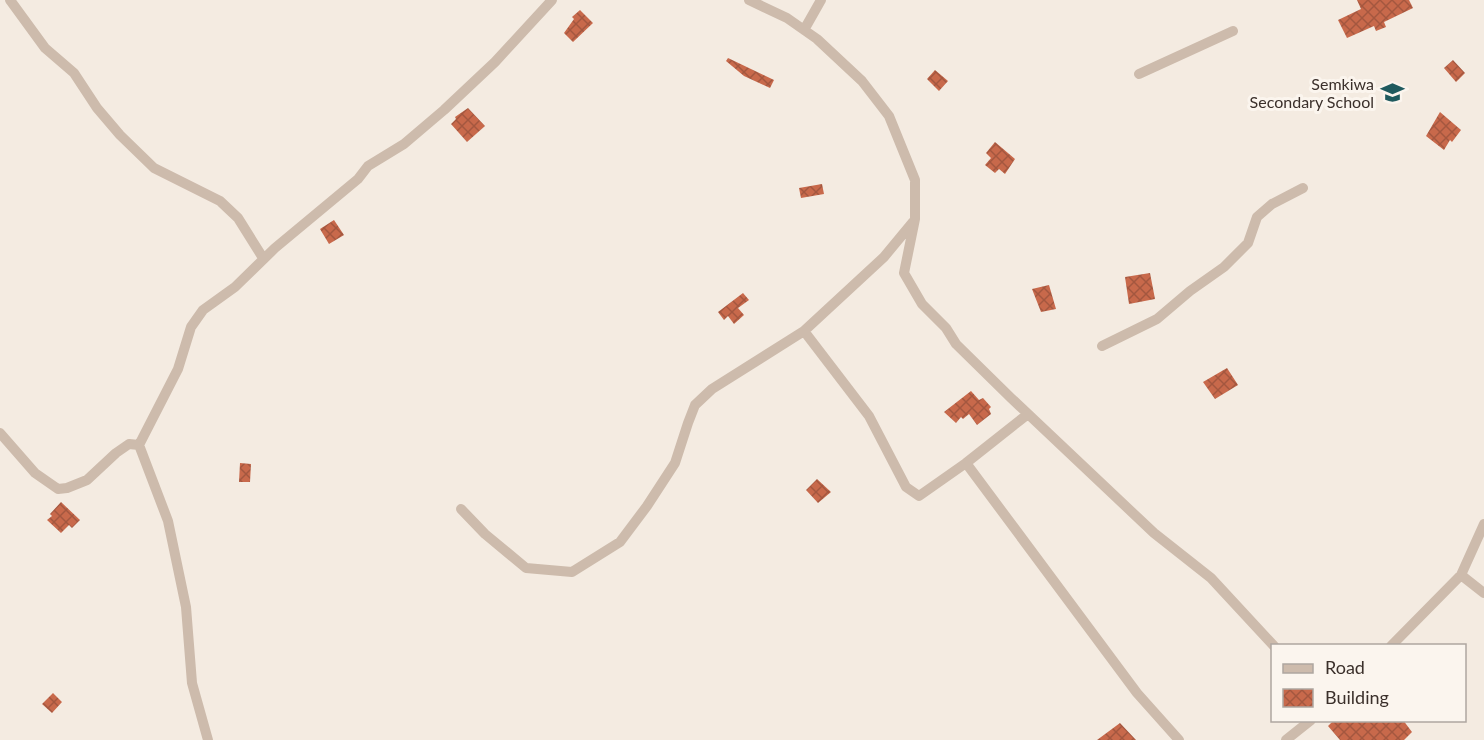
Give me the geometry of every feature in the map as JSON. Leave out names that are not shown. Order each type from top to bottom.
[{"type":"street","points":[[10,0],[45,48],[74,73],[97,108],[120,135],[154,168],[220,201],[238,218],[263,258]]},
{"type":"street","points":[[208,740],[192,683],[186,607],[168,521],[140,445],[178,369],[191,327],[203,310],[235,287],[263,258],[358,179],[368,166],[404,144],[444,110],[495,62],[552,0]]},
{"type":"street","points":[[749,0],[787,18],[817,39],[862,81],[889,116],[915,180],[915,219],[904,273],[922,304],[946,328],[956,344],[1028,414],[1154,533],[1211,578],[1273,644]]},
{"type":"street","points":[[804,30],[821,0]]},
{"type":"street","points":[[1139,74],[1233,31]]},
{"type":"street","points":[[1102,346],[1157,319],[1190,291],[1224,267],[1248,243],[1257,217],[1272,204],[1303,188]]},
{"type":"street","points":[[461,509],[485,534],[526,568],[572,572],[621,542],[675,463],[695,405],[712,389],[804,331],[884,257],[915,219]]},
{"type":"street","points":[[804,331],[869,416],[906,487],[919,496],[966,463],[1028,414]]},
{"type":"street","points":[[0,433],[35,473],[58,489],[87,480],[129,444],[140,445]]},
{"type":"street","points":[[966,463],[1137,693],[1179,740]]},
{"type":"street","points":[[1392,644],[1461,575],[1484,524]]},
{"type":"street","points":[[1461,575],[1484,593]]},
{"type":"street","points":[[1286,740],[1308,722]]},
{"type":"building","points":[[1357,0],[1409,0],[1413,8],[1384,22],[1386,27],[1376,31],[1374,26],[1347,38],[1338,20],[1361,9]]},
{"type":"building","points":[[580,10],[593,23],[573,42],[564,33],[574,19],[572,17]]},
{"type":"building","points":[[728,58],[774,80],[770,88],[744,76],[726,61]]},
{"type":"building","points":[[1453,60],[1465,73],[1456,82],[1444,68]]},
{"type":"building","points":[[935,70],[948,81],[939,91],[927,79]]},
{"type":"building","points":[[468,108],[485,126],[467,142],[451,124],[456,119],[455,117]]},
{"type":"building","points":[[1440,112],[1461,130],[1452,142],[1450,140],[1444,150],[1426,136]]},
{"type":"building","points":[[995,142],[1015,159],[1005,174],[999,169],[995,173],[985,165],[991,158],[986,153]]},
{"type":"building","points":[[822,184],[824,194],[801,198],[799,188]]},
{"type":"building","points":[[334,220],[344,235],[329,244],[320,229]]},
{"type":"building","points":[[1150,273],[1155,299],[1129,304],[1125,277]]},
{"type":"building","points":[[1049,285],[1056,309],[1041,312],[1032,289]]},
{"type":"building","points":[[743,293],[749,300],[738,308],[744,315],[734,324],[728,316],[724,320],[718,312]]},
{"type":"building","points":[[1227,368],[1238,385],[1215,399],[1203,382]]},
{"type":"building","points":[[971,391],[979,400],[983,398],[991,407],[989,409],[991,414],[977,425],[969,414],[963,419],[961,417],[956,423],[944,412]]},
{"type":"building","points":[[240,463],[251,464],[250,482],[239,482]]},
{"type":"building","points":[[817,479],[831,492],[818,503],[806,490]]},
{"type":"building","points":[[61,502],[80,520],[72,528],[69,525],[61,533],[47,520]]},
{"type":"building","points":[[53,693],[62,702],[52,713],[42,704]]},
{"type":"building","points":[[1332,722],[1404,722],[1412,732],[1404,740],[1340,740],[1328,726]]},
{"type":"building","points":[[1120,723],[1136,740],[1097,740]]},
{"type":"place","name":"Semkiwa Secondary School","points":[[1392,93]]}]
